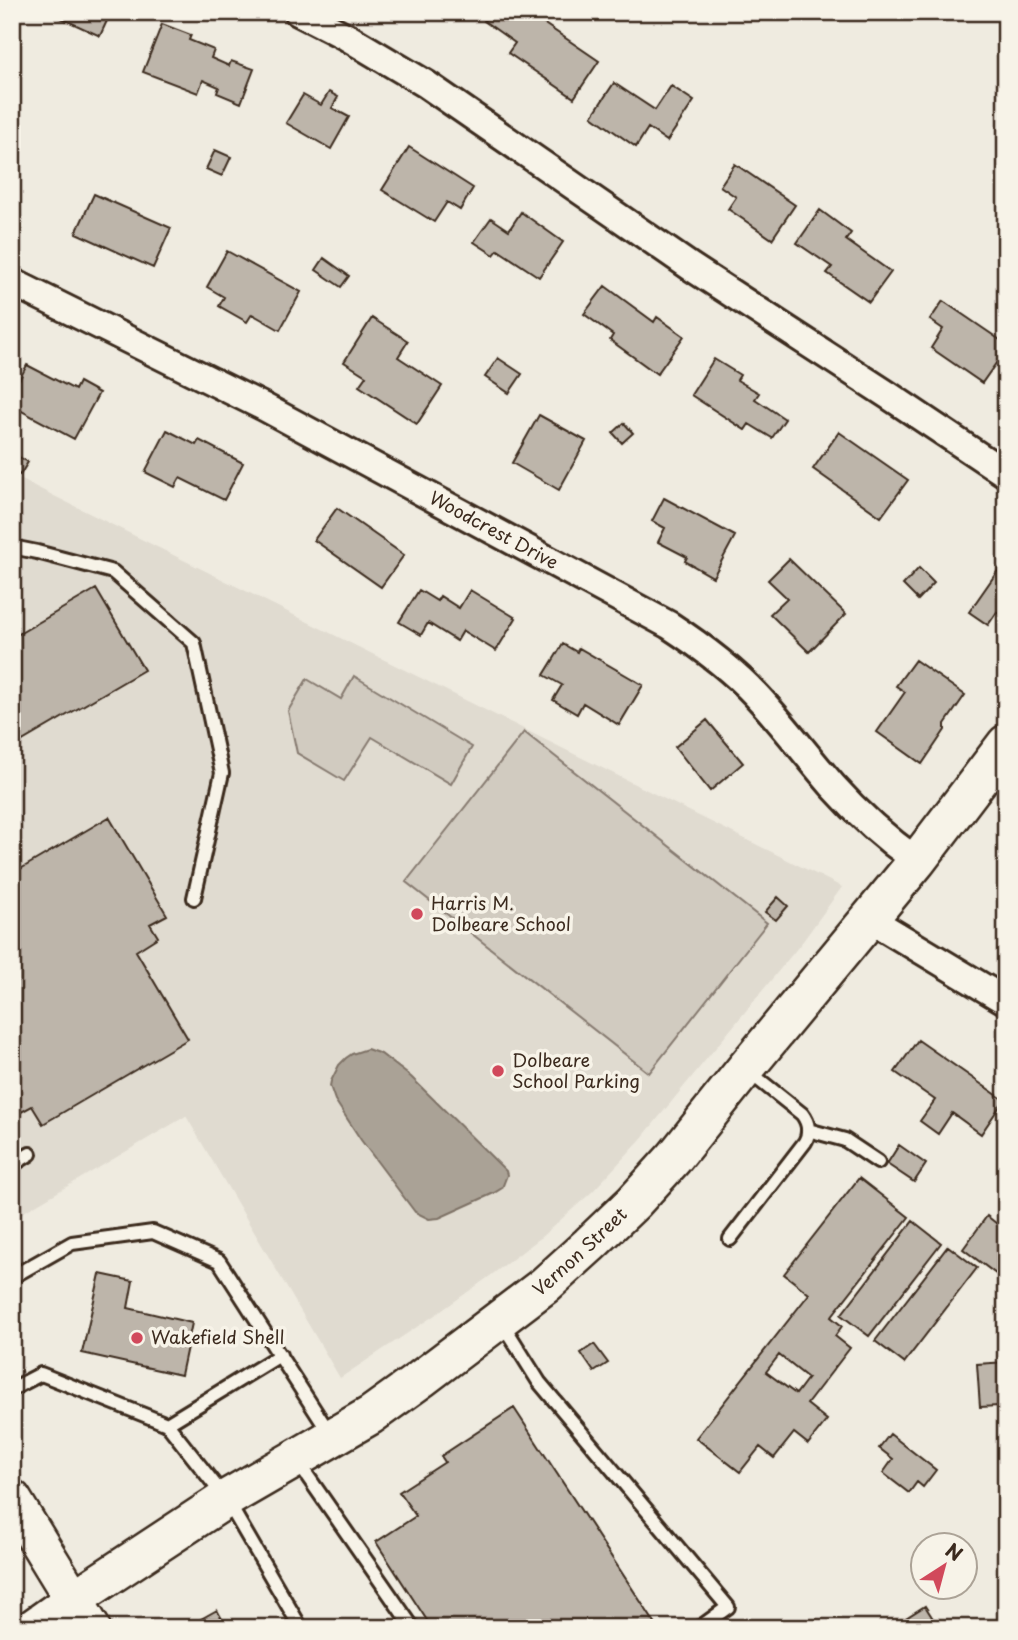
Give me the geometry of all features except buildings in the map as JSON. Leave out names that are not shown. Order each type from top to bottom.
[{"type":"main road","name":"Vernon Street","points":[[33,1628],[83,1613],[226,1499],[371,1415],[545,1285],[634,1202],[674,1158],[917,861],[1006,744]]},
{"type":"main road","points":[[12,1499],[83,1613]]},
{"type":"street","points":[[298,12],[347,37],[426,84],[691,267],[1006,474]]},
{"type":"street","name":"Woodcrest Drive","points":[[12,282],[276,413],[669,625],[735,675],[795,739],[834,787],[893,844],[917,861]]},
{"type":"street","points":[[868,918],[1006,1001]]},
{"type":"lane","points":[[12,547],[113,572],[194,643],[222,773],[194,898]]},
{"type":"lane","points":[[730,1239],[805,1142],[808,1130],[802,1114],[745,1069]]},
{"type":"lane","points":[[808,1130],[845,1140],[878,1162]]},
{"type":"lane","points":[[12,1166],[30,1154]]},
{"type":"lane","points":[[12,1277],[72,1243],[153,1232],[219,1261],[332,1438]]},
{"type":"lane","points":[[500,1320],[539,1382],[728,1607],[699,1628]]},
{"type":"lane","points":[[167,1424],[280,1355]]},
{"type":"lane","points":[[12,1390],[41,1374],[167,1424],[226,1499],[301,1628]]},
{"type":"lane","points":[[296,1459],[413,1628]]},
{"type":"shaded area","name":"Harris M. Dolbeare School","points":[[12,475],[842,887],[803,941],[641,1139],[593,1191],[539,1239],[490,1276],[340,1378],[186,1116],[12,1219]]},
{"type":"shaded area","points":[[354,676],[472,747],[451,784],[372,737],[344,781],[297,753],[288,711],[307,679],[341,699]]},
{"type":"shaded area","points":[[524,732],[767,923],[649,1073],[406,882]]},
{"type":"shaded area","points":[[367,1049],[381,1054],[411,1077],[506,1171],[502,1188],[439,1218],[429,1219],[415,1212],[361,1140],[335,1100],[330,1086],[339,1065],[346,1058]]},
{"type":"place","name":"Harris M. Dolbeare School","points":[[417,914]]},
{"type":"place","name":"Dolbeare School Parking","points":[[498,1071]]},
{"type":"place","name":"Wakefield Shell","points":[[137,1338]]}]
